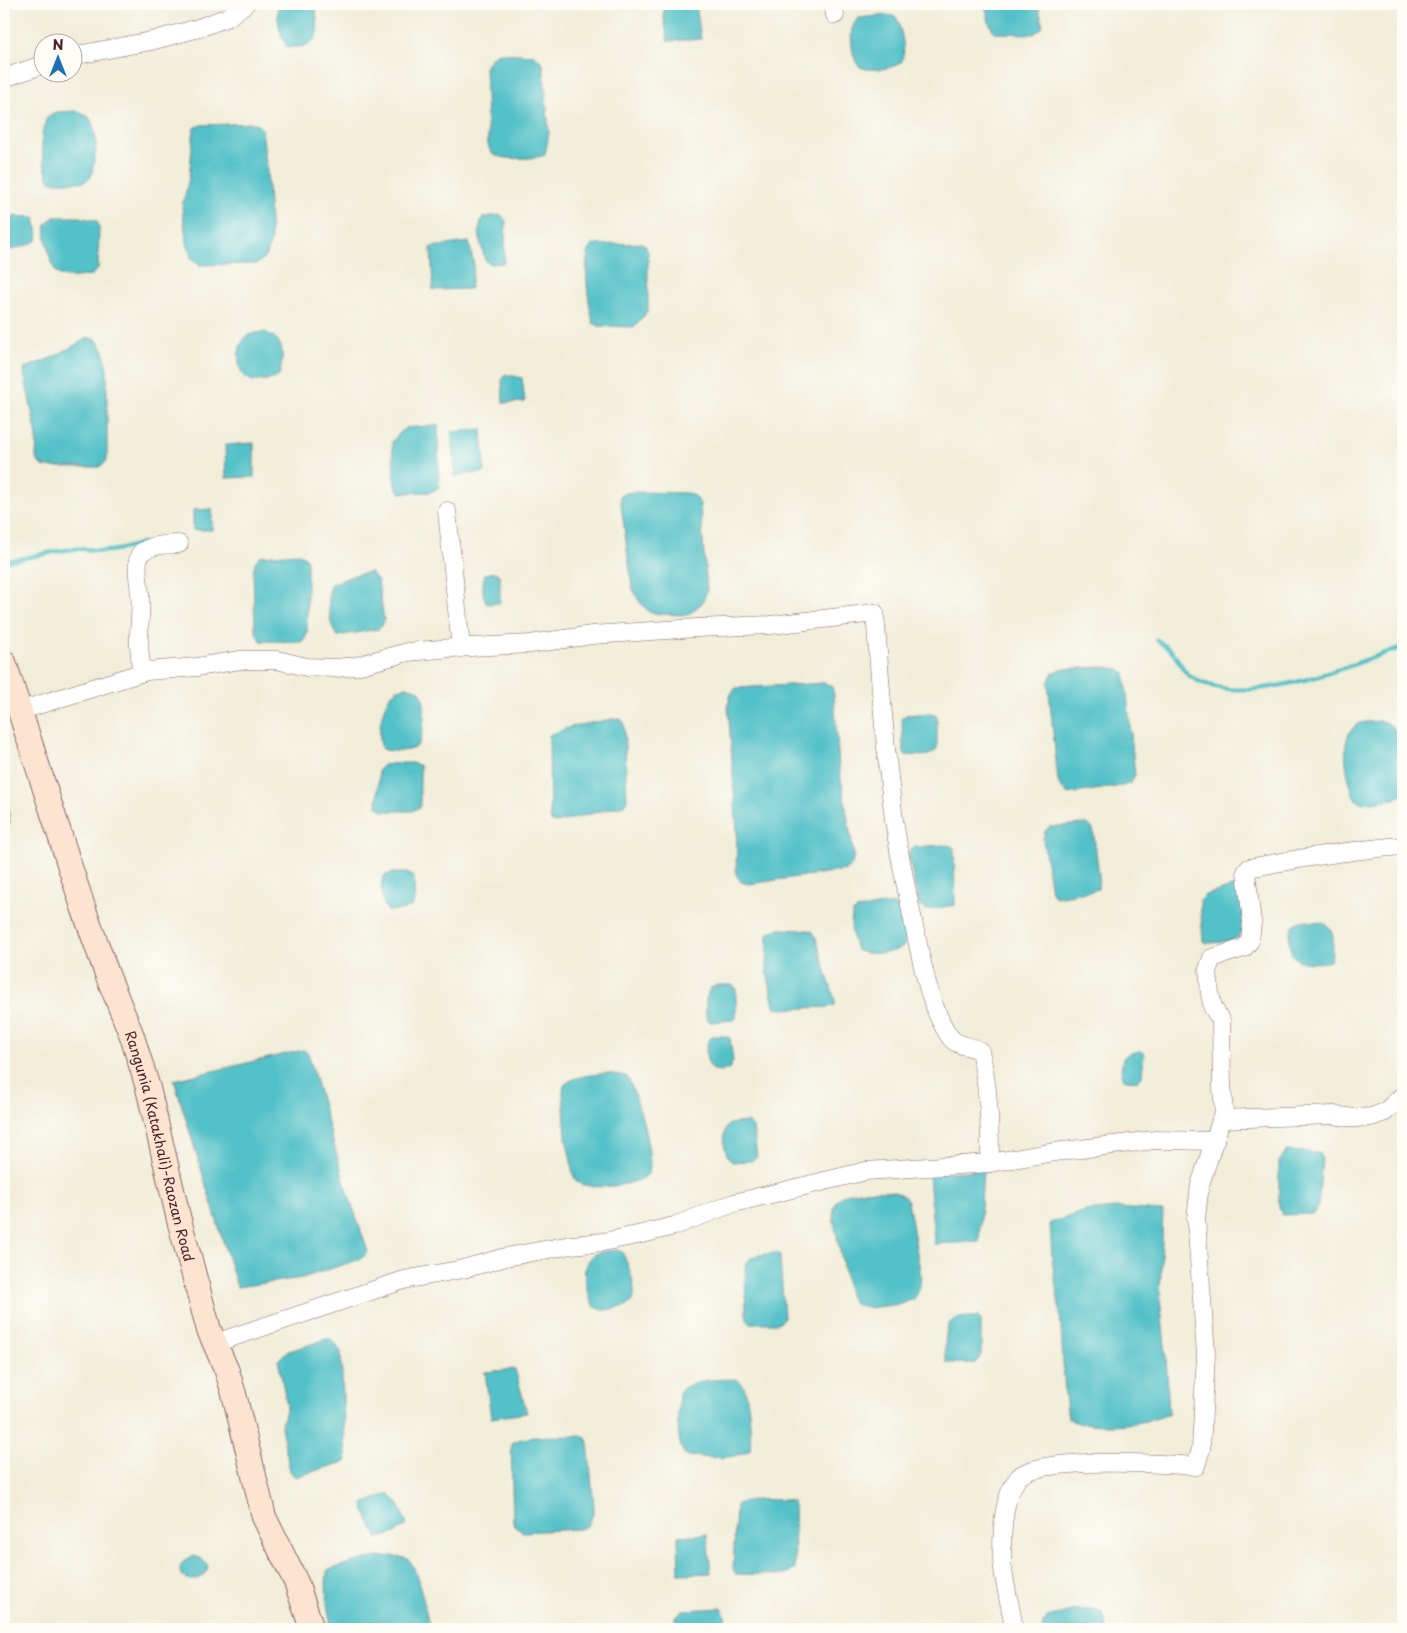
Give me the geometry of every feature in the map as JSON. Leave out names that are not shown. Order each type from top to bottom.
[{"type":"main road","name":"Rangunia (Katakhali)-Raozan Road","points":[[4,662],[83,907],[132,1036],[209,1330],[227,1371],[234,1394],[264,1517],[296,1582],[312,1629]]},
{"type":"street","points":[[82,54],[151,41],[199,28],[228,17],[245,4]]},
{"type":"street","points":[[4,78],[32,68]]},
{"type":"street","points":[[447,511],[461,648]]},
{"type":"street","points":[[141,673],[138,556],[142,552],[162,545],[179,544]]},
{"type":"street","points":[[19,711],[141,673],[255,658],[277,660],[307,668],[356,666],[408,652],[530,644],[612,634],[770,625],[875,613],[892,804],[918,942],[928,988],[950,1038],[955,1042],[980,1051],[986,1078],[990,1121],[990,1163]]},
{"type":"street","points":[[1014,1629],[1002,1560],[1005,1512],[1019,1476],[1031,1470],[1083,1463],[1159,1463],[1196,1466],[1201,1449],[1206,1354],[1196,1218],[1200,1185],[1224,1111],[1221,1020],[1213,1008],[1208,969],[1212,958],[1244,948],[1250,941],[1252,922],[1246,872],[1249,868],[1317,856],[1403,846]]},
{"type":"street","points":[[1221,1119],[1333,1114],[1354,1118],[1371,1117],[1384,1112],[1403,1095]]},
{"type":"street","points":[[215,1343],[404,1280],[463,1269],[506,1256],[571,1245],[603,1242],[642,1234],[674,1226],[734,1203],[857,1173],[990,1163],[1054,1152],[1155,1140],[1215,1141]]},
{"type":"water","points":[[278,4],[315,4],[317,31],[316,37],[312,42],[298,47],[287,47],[279,26]]},
{"type":"water","points":[[696,4],[701,39],[668,41],[663,13],[666,7]]},
{"type":"water","points":[[985,4],[1038,4],[1043,27],[1034,34],[994,33],[989,22]]},
{"type":"water","points":[[888,15],[896,17],[903,40],[904,53],[901,62],[893,67],[880,69],[861,67],[856,61],[853,51],[852,28],[858,18]]},
{"type":"water","points":[[501,53],[534,55],[543,63],[549,133],[545,155],[528,158],[508,158],[495,155],[490,149],[488,144],[485,68],[489,60]]},
{"type":"water","points":[[77,111],[89,117],[95,132],[96,147],[91,177],[84,182],[51,182],[44,164],[42,149],[42,135],[47,117],[57,112]]},
{"type":"water","points":[[256,123],[262,129],[267,171],[271,240],[267,255],[257,264],[199,265],[191,258],[182,207],[189,178],[194,128],[201,125]]},
{"type":"water","points":[[501,215],[506,221],[504,263],[490,264],[485,260],[481,244],[479,233],[481,222],[483,217]]},
{"type":"water","points":[[4,217],[35,217],[37,240],[4,252]]},
{"type":"water","points":[[54,217],[80,217],[97,221],[99,228],[98,269],[92,275],[66,277],[55,271],[48,251],[45,229],[46,225]]},
{"type":"water","points":[[469,242],[474,265],[470,289],[433,290],[431,247]]},
{"type":"water","points":[[642,243],[645,245],[648,253],[648,311],[635,327],[599,326],[593,323],[586,271],[592,245]]},
{"type":"water","points":[[264,332],[276,339],[282,349],[279,376],[270,380],[253,381],[244,376],[241,371],[238,357],[239,350],[241,344],[249,335]]},
{"type":"water","points":[[88,338],[96,339],[104,351],[107,370],[107,461],[99,467],[45,467],[36,458],[37,436],[24,374],[25,368],[53,357]]},
{"type":"water","points":[[505,374],[522,378],[525,402],[503,403],[502,381]]},
{"type":"water","points":[[438,425],[439,487],[431,492],[400,493],[395,486],[392,441],[405,428]]},
{"type":"water","points":[[482,429],[485,472],[455,476],[452,432]]},
{"type":"water","points":[[254,443],[254,477],[226,478],[225,445]]},
{"type":"water","points":[[625,493],[688,493],[696,497],[700,504],[707,591],[702,603],[688,615],[649,612],[639,601],[632,587],[620,496]]},
{"type":"water","points":[[212,509],[212,530],[193,530],[193,510]]},
{"type":"water","points":[[298,553],[305,557],[307,561],[307,632],[305,639],[300,642],[261,641],[255,628],[253,573],[255,562],[260,556]]},
{"type":"water","points":[[371,572],[378,581],[384,620],[382,626],[379,629],[338,636],[330,620],[329,596],[331,584],[355,575]]},
{"type":"water","points":[[496,572],[500,576],[500,601],[499,603],[487,604],[483,594],[484,577],[485,574]]},
{"type":"water","points":[[1104,667],[1119,669],[1125,674],[1135,775],[1131,783],[1122,786],[1068,794],[1061,788],[1058,781],[1048,683],[1052,674],[1061,669]]},
{"type":"water","points":[[825,683],[832,687],[834,695],[839,767],[854,855],[852,864],[846,870],[749,884],[741,882],[736,874],[737,833],[728,705],[731,694],[736,688]]},
{"type":"water","points":[[407,687],[418,690],[423,698],[424,720],[419,742],[414,748],[405,750],[382,749],[380,726],[387,701],[396,690]]},
{"type":"water","points":[[929,713],[937,716],[937,748],[932,754],[928,755],[905,755],[903,752],[902,718],[906,715]]},
{"type":"water","points":[[620,719],[624,722],[627,801],[624,805],[556,823],[552,822],[550,818],[549,735],[570,727]]},
{"type":"water","points":[[1378,721],[1387,723],[1394,729],[1399,738],[1403,761],[1403,793],[1396,799],[1363,803],[1355,799],[1349,781],[1346,759],[1347,738],[1351,730],[1358,724]]},
{"type":"water","points":[[412,763],[420,766],[420,807],[412,811],[383,811],[377,806],[379,769],[383,765]]},
{"type":"water","points":[[4,777],[10,822],[4,828]]},
{"type":"water","points":[[1088,824],[1093,829],[1099,875],[1098,889],[1056,897],[1051,892],[1043,839],[1045,831],[1049,827]]},
{"type":"water","points":[[944,845],[954,848],[955,905],[926,910],[919,906],[908,854],[915,847]]},
{"type":"water","points":[[392,873],[407,873],[414,877],[413,904],[406,909],[388,911],[382,899],[382,879],[384,876]]},
{"type":"water","points":[[1231,887],[1238,888],[1241,899],[1243,922],[1240,935],[1230,940],[1205,943],[1203,941],[1200,900],[1205,895]]},
{"type":"water","points":[[882,905],[895,905],[901,909],[906,934],[904,946],[894,951],[880,953],[867,953],[856,950],[851,922],[853,913],[856,910]]},
{"type":"water","points":[[1304,921],[1322,923],[1330,928],[1333,945],[1330,961],[1307,963],[1295,958],[1291,952],[1290,932],[1296,923]]},
{"type":"water","points":[[779,929],[809,930],[813,932],[835,1005],[830,1007],[780,1009],[774,1006],[767,971],[768,934]]},
{"type":"water","points":[[718,985],[732,985],[736,988],[736,1016],[734,1020],[710,1022],[706,1017],[706,999],[710,988]]},
{"type":"water","points":[[714,1036],[730,1038],[733,1061],[729,1069],[723,1071],[713,1070],[710,1067],[706,1047]]},
{"type":"water","points":[[303,1050],[308,1053],[346,1187],[368,1252],[361,1259],[302,1278],[237,1287],[174,1080]]},
{"type":"water","points":[[1140,1051],[1144,1055],[1142,1077],[1133,1081],[1124,1079],[1121,1070],[1123,1058],[1129,1053]]},
{"type":"water","points":[[606,1073],[626,1076],[635,1094],[647,1138],[649,1172],[645,1177],[626,1184],[601,1187],[590,1186],[581,1184],[573,1175],[566,1138],[563,1092],[564,1085],[579,1077]]},
{"type":"water","points":[[747,1122],[753,1127],[757,1157],[751,1161],[732,1162],[725,1149],[724,1138],[726,1128],[729,1124]]},
{"type":"water","points":[[1286,1151],[1320,1153],[1322,1158],[1318,1208],[1313,1214],[1282,1215],[1279,1208],[1279,1162]]},
{"type":"water","points":[[983,1170],[979,1242],[934,1244],[929,1173]]},
{"type":"water","points":[[879,1190],[893,1192],[908,1201],[921,1276],[919,1290],[914,1299],[901,1304],[868,1308],[853,1302],[849,1295],[833,1217],[835,1205],[840,1197],[848,1193]]},
{"type":"water","points":[[1114,1208],[1163,1211],[1160,1299],[1166,1355],[1169,1414],[1146,1421],[1118,1425],[1090,1424],[1068,1418],[1060,1312],[1052,1260],[1050,1223],[1085,1211]]},
{"type":"water","points":[[618,1250],[622,1252],[627,1262],[634,1290],[633,1300],[630,1304],[623,1307],[602,1310],[593,1305],[589,1297],[585,1273],[586,1266],[592,1256]]},
{"type":"water","points":[[779,1254],[780,1257],[784,1317],[781,1322],[777,1323],[751,1323],[747,1319],[746,1313],[745,1266],[754,1257]]},
{"type":"water","points":[[978,1317],[981,1320],[981,1355],[976,1363],[947,1363],[945,1341],[947,1328],[955,1319]]},
{"type":"water","points":[[331,1339],[341,1352],[347,1461],[295,1477],[290,1471],[281,1427],[287,1406],[278,1360],[286,1352]]},
{"type":"water","points":[[515,1369],[527,1413],[491,1418],[485,1372]]},
{"type":"water","points":[[737,1379],[743,1384],[747,1397],[750,1450],[727,1457],[687,1456],[683,1452],[679,1437],[679,1393],[684,1388],[698,1382]]},
{"type":"water","points":[[580,1436],[586,1438],[588,1442],[594,1508],[587,1526],[579,1529],[523,1532],[516,1528],[513,1521],[511,1448],[513,1442],[520,1439],[537,1437]]},
{"type":"water","points":[[389,1494],[399,1505],[407,1525],[395,1533],[378,1539],[363,1504]]},
{"type":"water","points":[[753,1500],[787,1500],[793,1502],[794,1507],[795,1568],[785,1575],[736,1574],[733,1569],[736,1505]]},
{"type":"water","points":[[707,1534],[711,1573],[679,1574],[678,1536]]},
{"type":"water","points":[[192,1556],[201,1558],[208,1565],[207,1571],[200,1578],[189,1580],[182,1575],[180,1567],[186,1559]]},
{"type":"water","points":[[394,1556],[407,1559],[412,1564],[430,1629],[332,1629],[327,1600],[327,1571],[360,1560]]},
{"type":"water","points":[[722,1608],[725,1615],[726,1629],[676,1629],[675,1617],[683,1610]]},
{"type":"water","points":[[1076,1610],[1098,1610],[1104,1616],[1107,1629],[1042,1629],[1047,1617]]},
{"type":"waterway","points":[[4,561],[74,549],[112,551],[143,543]]},
{"type":"waterway","points":[[1157,640],[1170,650],[1190,676],[1212,686],[1238,690],[1266,688],[1296,682],[1403,647]]}]
